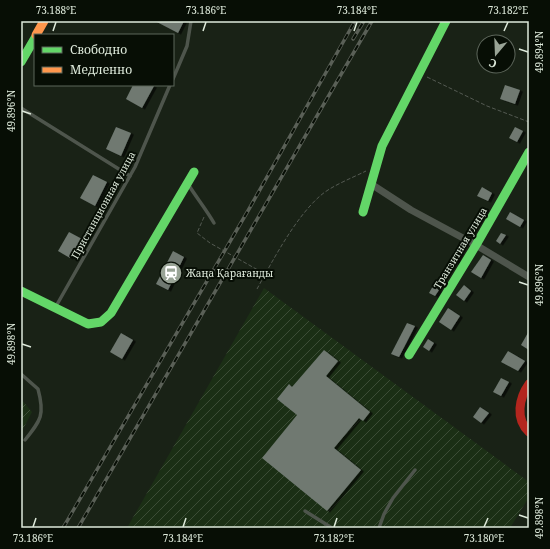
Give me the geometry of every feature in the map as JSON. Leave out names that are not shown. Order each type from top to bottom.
[{"type":"street","points":[[37,34],[44,21]]},
{"type":"street","points":[[363,212],[382,146],[446,21]]},
{"type":"street","points":[[21,62],[34,39]]},
{"type":"street","name":"Транзитная улица","points":[[409,355],[476,245],[529,152]]},
{"type":"street","points":[[21,291],[88,324],[101,322],[111,313],[194,172]]},
{"type":"street","points":[[371,184],[411,210],[529,276]]},
{"type":"street","points":[[529,384],[522,397],[520,414],[525,429],[529,432]]},
{"type":"lane","points":[[174,77],[187,46],[191,21]]},
{"type":"lane","name":"Пристанционная улица","points":[[55,308],[130,176],[170,86]]},
{"type":"lane","points":[[21,108],[130,176]]},
{"type":"lane","points":[[188,183],[214,223]]},
{"type":"lane","points":[[21,374],[38,389],[41,416],[38,424],[25,440]]},
{"type":"lane","points":[[379,528],[384,514],[393,498],[415,470]]},
{"type":"lane","points":[[305,511],[332,528]]},
{"type":"path","points":[[419,74],[487,106],[529,122]]},
{"type":"path","points":[[257,289],[306,209],[328,191],[376,165]]},
{"type":"path","points":[[206,209],[197,233],[210,243],[265,274]]},
{"type":"shaded area","points":[[264,288],[529,482],[529,497],[510,528],[127,528]]},
{"type":"shaded area","points":[[21,399],[32,412],[21,433]]},
{"type":"building","points":[[155,21],[184,21],[178,33]]},
{"type":"building","points":[[505,85],[520,90],[515,104],[500,99]]},
{"type":"building","points":[[132,86],[154,86],[142,108],[126,99]]},
{"type":"building","points":[[116,127],[131,133],[121,156],[106,149]]},
{"type":"building","points":[[515,127],[523,131],[517,142],[509,138]]},
{"type":"building","points":[[93,175],[107,182],[95,206],[80,198]]},
{"type":"building","points":[[482,187],[492,193],[488,201],[477,196]]},
{"type":"building","points":[[510,212],[524,220],[520,227],[506,219]]},
{"type":"building","points":[[69,232],[82,239],[70,258],[58,251]]},
{"type":"building","points":[[501,233],[506,235],[500,244],[496,241]]},
{"type":"building","points":[[455,250],[461,252],[456,263],[450,260]]},
{"type":"building","points":[[173,251],[184,257],[168,290],[156,284]]},
{"type":"building","points":[[483,255],[491,260],[481,278],[471,272]]},
{"type":"building","points":[[464,285],[471,291],[464,301],[456,295]]},
{"type":"building","points":[[433,286],[439,290],[435,296],[429,293]]},
{"type":"building","points":[[448,308],[460,316],[451,330],[439,322]]},
{"type":"building","points":[[407,323],[415,326],[399,357],[391,354]]},
{"type":"building","points":[[529,331],[529,350],[521,345]]},
{"type":"building","points":[[121,333],[133,340],[122,359],[110,352]]},
{"type":"building","points":[[428,339],[434,343],[429,351],[423,347]]},
{"type":"building","points":[[324,350],[338,361],[326,376],[370,412],[363,421],[359,418],[334,448],[361,470],[327,511],[262,458],[297,415],[277,399],[289,384],[292,387]]},
{"type":"building","points":[[508,351],[525,361],[518,371],[501,362]]},
{"type":"building","points":[[501,378],[509,382],[501,396],[493,392]]},
{"type":"building","points":[[480,407],[489,413],[481,423],[473,417]]},
{"type":"railway","points":[[63,528],[249,209],[355,21]]},
{"type":"railway","points":[[353,39],[364,21]]},
{"type":"railway","points":[[78,528],[372,21]]},
{"type":"traffic: fast","points":[[363,212],[382,146],[446,21]]},
{"type":"traffic: fast","points":[[21,62],[34,40]]},
{"type":"traffic: fast","points":[[409,355],[476,245],[529,152]]},
{"type":"traffic: fast","points":[[21,291],[88,324],[101,322],[111,313],[194,172]]},
{"type":"traffic: slow","points":[[37,34],[44,21]]},
{"type":"traffic: jam","points":[[529,384],[523,396],[520,408],[522,421],[529,432]]},
{"type":"place","name":"Жаңа Қарағанды","points":[[171,273]]}]
